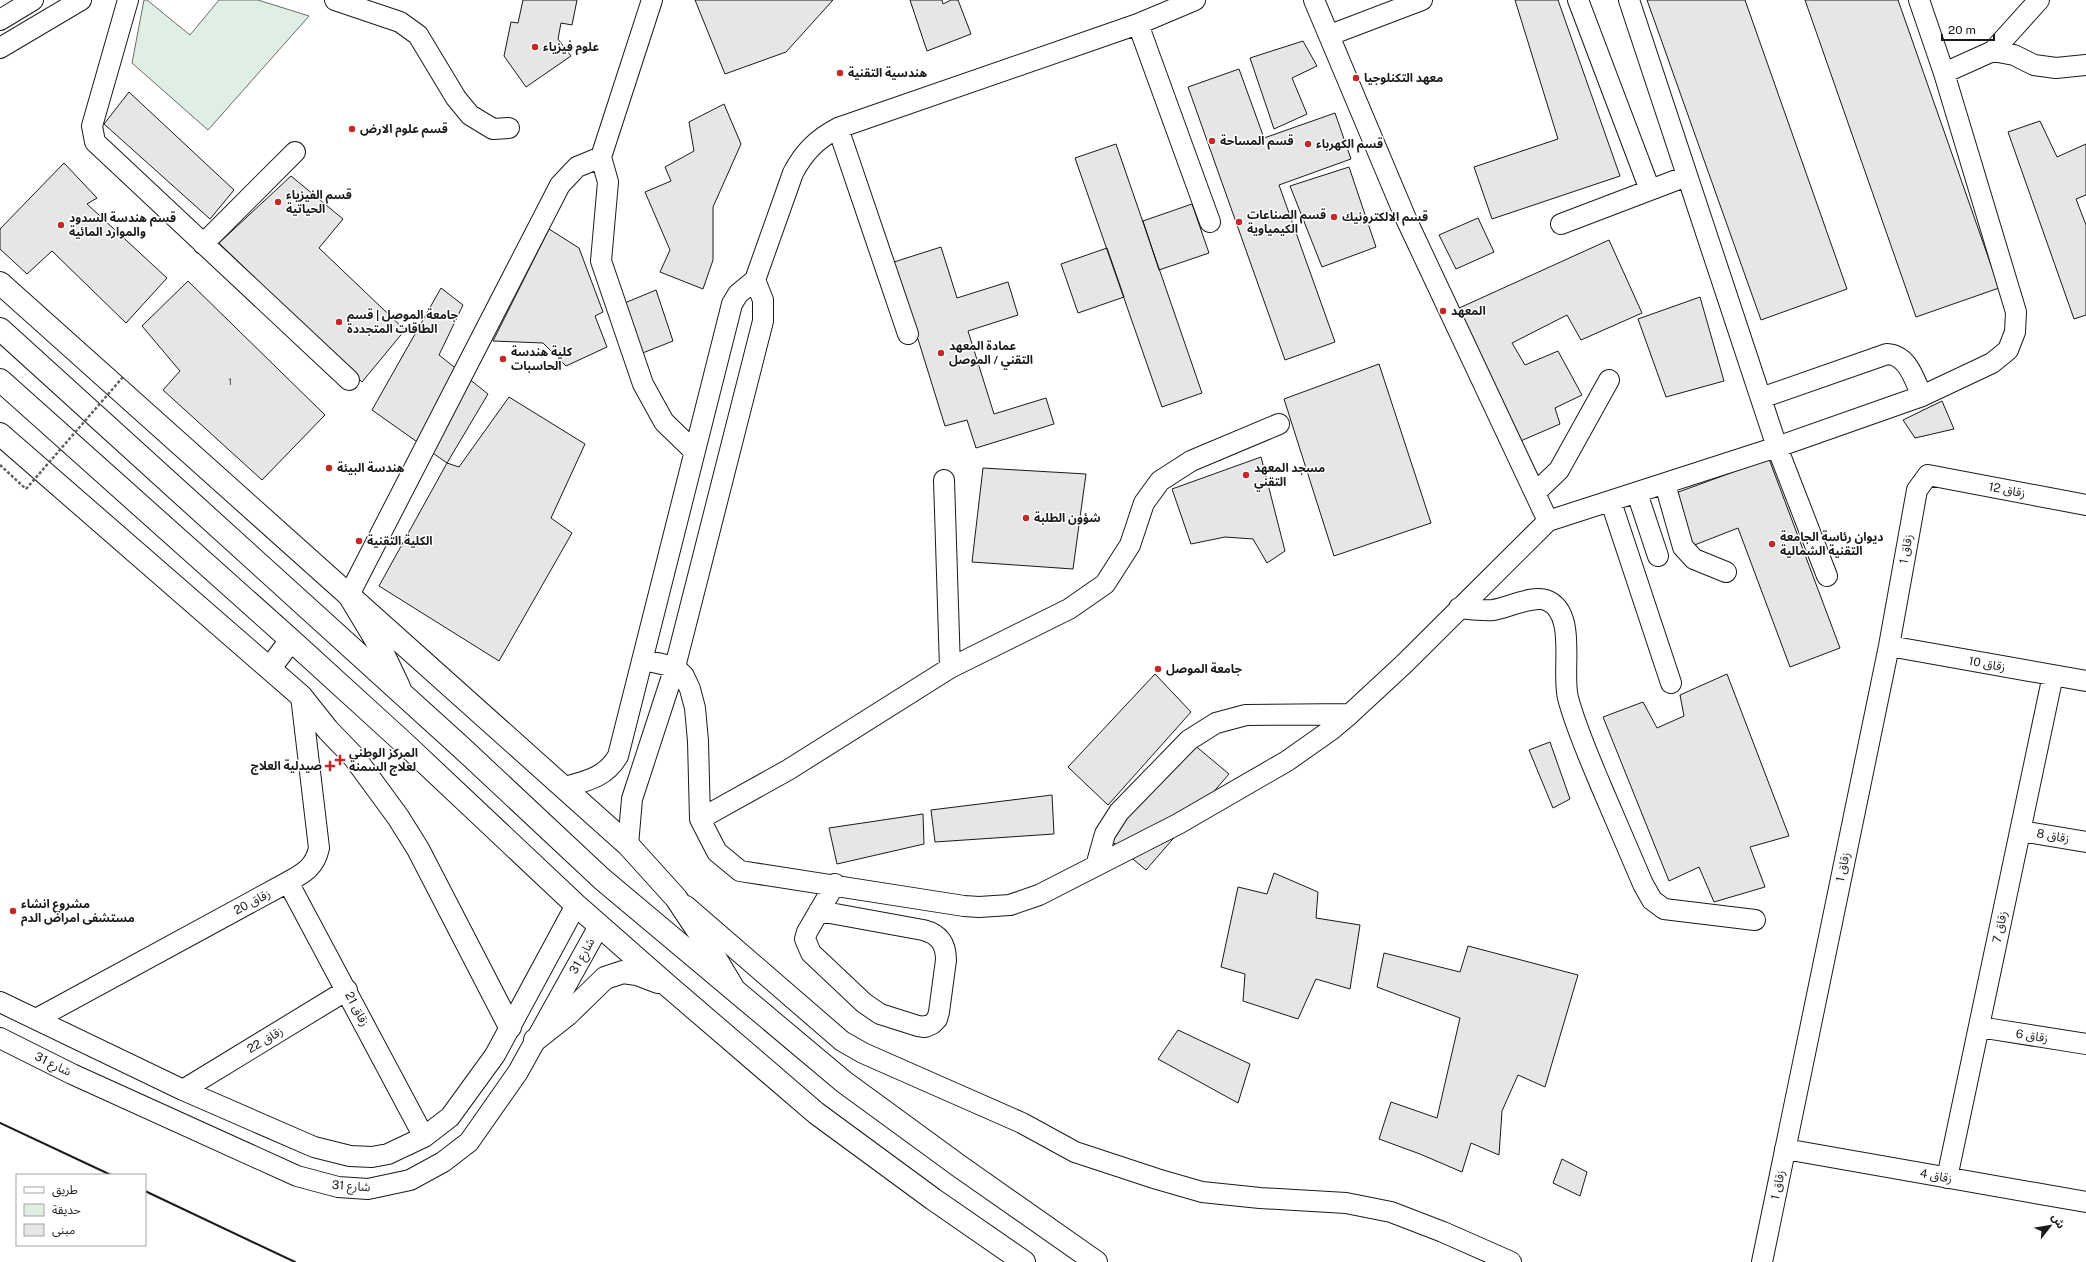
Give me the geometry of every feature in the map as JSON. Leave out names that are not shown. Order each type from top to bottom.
[{"type":"main road","points":[[0,283],[565,787],[628,845],[676,898],[732,986]]},
{"type":"main road","points":[[0,329],[402,696],[462,748],[602,879],[732,986],[844,1082],[959,1166],[1096,1262]]},
{"type":"main road","points":[[0,380],[291,640],[404,743],[576,905],[667,985],[816,1113],[933,1199],[1024,1262]]},
{"type":"main road","points":[[0,434],[301,696],[328,730],[358,763],[398,817],[418,849],[510,1027]]},
{"type":"main road","points":[[349,595],[379,644],[402,696]]},
{"type":"main road","points":[[270,668],[291,640]]},
{"type":"main road","points":[[535,1040],[568,1014],[605,978],[623,972],[667,985]]},
{"type":"street","points":[[0,20],[33,0]]},
{"type":"street","points":[[0,48],[81,0]]},
{"type":"street","points":[[128,0],[92,126],[95,142],[349,380]]},
{"type":"street","points":[[335,0],[400,22],[418,35],[456,98],[470,115],[493,129],[509,128]]},
{"type":"street","points":[[652,0],[601,157],[608,182],[601,260],[643,384],[664,422],[694,451]]},
{"type":"street","points":[[565,787],[591,779],[606,772],[618,756],[644,660],[694,451],[732,304],[742,290],[755,280],[793,173],[801,159],[823,136],[838,128],[1138,24],[1195,0]]},
{"type":"street","points":[[1314,0],[1407,220],[1548,521]]},
{"type":"street","points":[[1330,35],[1422,0]]},
{"type":"street","points":[[1578,0],[1650,190]]},
{"type":"street","points":[[1629,0],[1777,447],[1827,576]]},
{"type":"street","points":[[644,660],[675,667],[684,676],[690,689],[695,708],[698,741],[700,819],[717,852],[740,871],[835,884],[964,906],[994,907],[1024,901],[1096,866],[1229,796],[1287,761],[1331,730],[1350,714],[1548,521],[1611,502],[1777,447],[1922,396],[1992,363],[2008,350],[2015,332],[2016,312],[1944,73],[1919,0]]},
{"type":"street","points":[[1944,73],[1993,51],[2039,0]]},
{"type":"street","points":[[1138,24],[1210,222]]},
{"type":"street","points":[[1993,51],[2014,55],[2034,65],[2056,68],[2086,65]]},
{"type":"street","points":[[838,128],[908,334]]},
{"type":"street","points":[[203,244],[294,152]]},
{"type":"street","points":[[349,595],[560,185],[577,167],[601,157]]},
{"type":"street","points":[[1561,224],[1687,176]]},
{"type":"street","points":[[628,845],[629,814],[636,785],[675,667],[762,321],[763,300],[755,280]]},
{"type":"street","points":[[1761,398],[1887,354],[1895,354],[1902,359],[1922,396]]},
{"type":"street","points":[[1535,492],[1559,470],[1609,380]]},
{"type":"street","points":[[700,819],[788,770],[950,668],[1069,609],[1105,584],[1130,545],[1144,503],[1160,481],[1191,461],[1279,424]]},
{"type":"street","name":"زقاق 12","points":[[1928,475],[2086,505]]},
{"type":"street","name":"زقاق 1","points":[[1762,1262],[1889,646],[1917,490],[1928,475]]},
{"type":"street","points":[[944,480],[950,668]]},
{"type":"street","points":[[1665,484],[1683,547],[1694,558],[1726,572]]},
{"type":"street","points":[[1637,493],[1658,556]]},
{"type":"street","points":[[1611,502],[1671,683]]},
{"type":"street","points":[[1459,608],[1491,610],[1530,600],[1545,600],[1556,607],[1563,617],[1567,637],[1565,675],[1568,697],[1582,741],[1643,884],[1652,900],[1664,909],[1678,912],[1755,920]]},
{"type":"street","name":"زقاق 10","points":[[1889,646],[2086,681]]},
{"type":"street","name":"زقاق 7","points":[[1947,1178],[2053,675]]},
{"type":"street","name":"زقاق 20","points":[[38,1018],[288,882],[312,866],[317,858],[319,848],[301,696]]},
{"type":"street","points":[[1096,866],[1105,834],[1119,812],[1189,740],[1202,730],[1216,723],[1246,716],[1350,714]]},
{"type":"street","points":[[606,772],[636,785]]},
{"type":"street","name":"زقاق 8","points":[[2021,830],[2086,842]]},
{"type":"street","name":"زقاق 21","points":[[288,882],[347,990],[424,1137]]},
{"type":"street","points":[[819,911],[923,930],[938,937],[946,952],[946,960],[939,1012],[932,1024],[918,1026],[880,1014],[864,1003],[811,953],[805,939],[807,932],[819,911],[835,884]]},
{"type":"street","points":[[676,898],[842,1041],[863,1053],[1022,1123],[1075,1152],[1202,1192],[1260,1198],[1346,1203],[1391,1212],[1511,1262]]},
{"type":"street","points":[[0,1002],[38,1018],[183,1090],[314,1147],[350,1156],[372,1157],[388,1154],[424,1137],[450,1117],[495,1055],[576,905]]},
{"type":"street","name":"شارع 31","points":[[0,1038],[72,1074],[297,1176],[338,1187],[368,1189],[410,1180],[443,1162],[469,1142],[518,1072],[599,926]]},
{"type":"street","name":"زقاق 22","points":[[183,1090],[347,990]]},
{"type":"street","name":"زقاق 6","points":[[1979,1027],[2086,1044]]},
{"type":"street","points":[[495,1055],[518,1072]]},
{"type":"street","points":[[216,1140],[228,1110]]},
{"type":"street","name":"زقاق 4","points":[[1785,1149],[2086,1202]]},
{"type":"street","points":[[368,1189],[372,1157]]},
{"type":"path","points":[[0,465],[26,489],[123,377]]},
{"type":"green space","points":[[144,0],[147,0],[190,35],[219,0],[258,0],[309,16],[208,130],[132,63]]},
{"type":"building","name":"علوم فيزياء","points":[[523,0],[577,0],[572,25],[561,23],[558,39],[571,56],[526,87],[504,56],[511,22],[518,23]]},
{"type":"building","points":[[695,0],[833,0],[786,52],[725,74]]},
{"type":"building","points":[[910,0],[942,0],[943,4],[951,0],[958,0],[971,34],[927,51]]},
{"type":"building","points":[[1515,0],[1558,0],[1620,176],[1492,219],[1474,167],[1558,139]]},
{"type":"building","points":[[1647,0],[1745,0],[1847,289],[1761,320]]},
{"type":"building","points":[[1805,0],[1898,0],[1999,288],[1916,317]]},
{"type":"building","points":[[1303,41],[1317,66],[1292,78],[1307,114],[1274,129],[1250,58]]},
{"type":"building","points":[[1239,69],[1264,138],[1335,113],[1351,159],[1279,185],[1335,342],[1285,360],[1188,87]]},
{"type":"building","points":[[129,92],[234,190],[210,219],[104,124]]},
{"type":"building","points":[[724,104],[741,144],[713,207],[713,260],[703,289],[660,272],[670,250],[645,192],[671,181],[665,167],[694,151],[689,122]]},
{"type":"building","points":[[2040,121],[2057,157],[2086,144],[2086,195],[2076,199],[2086,225],[2086,315],[2074,319],[2008,132]]},
{"type":"building","points":[[1116,144],[1202,393],[1162,407],[1075,158]]},
{"type":"building","points":[[64,163],[97,198],[87,204],[167,278],[126,323],[52,251],[27,274],[0,249],[0,229]]},
{"type":"building","points":[[1349,167],[1376,247],[1322,267],[1290,186]]},
{"type":"building","points":[[291,176],[343,219],[319,248],[405,330],[362,382],[219,243]]},
{"type":"building","points":[[1192,204],[1209,253],[1159,270],[1143,221]]},
{"type":"building","points":[[1478,218],[1494,252],[1456,269],[1439,235]]},
{"type":"building","points":[[549,229],[579,248],[603,312],[595,316],[607,347],[566,366],[543,343],[493,341]]},
{"type":"building","points":[[1609,240],[1642,313],[1581,340],[1567,315],[1512,343],[1525,365],[1558,351],[1582,395],[1555,408],[1560,424],[1516,443],[1457,309]]},
{"type":"building","points":[[941,247],[957,298],[1008,282],[1018,315],[968,331],[994,414],[1046,398],[1054,424],[976,448],[967,420],[945,426],[894,262]]},
{"type":"building","points":[[1107,248],[1124,297],[1078,313],[1061,264]]},
{"type":"building","points":[[188,281],[325,415],[262,480],[163,390],[180,371],[142,326]]},
{"type":"building","points":[[441,288],[463,305],[439,355],[488,394],[447,463],[372,410]]},
{"type":"building","points":[[656,290],[673,341],[635,356],[615,307]]},
{"type":"building","points":[[1700,297],[1724,381],[1666,397],[1638,319]]},
{"type":"building","points":[[1379,364],[1431,523],[1334,556],[1284,399]]},
{"type":"building","points":[[509,397],[585,444],[551,518],[572,533],[499,661],[379,586],[447,463],[459,467]]},
{"type":"building","points":[[1942,401],[1954,429],[1915,438],[1903,420]]},
{"type":"building","points":[[1261,457],[1285,551],[1267,563],[1253,539],[1225,537],[1191,544],[1172,489]]},
{"type":"building","points":[[1769,459],[1840,648],[1790,667],[1738,528],[1692,546],[1673,494]]},
{"type":"building","points":[[983,468],[1086,474],[1073,569],[972,562]]},
{"type":"building","points":[[1155,674],[1191,712],[1108,805],[1068,767]]},
{"type":"building","points":[[1727,674],[1789,836],[1750,847],[1765,887],[1714,902],[1699,867],[1669,881],[1603,717],[1643,702],[1657,728],[1684,716],[1680,695]]},
{"type":"building","points":[[1550,742],[1570,799],[1553,808],[1529,750]]},
{"type":"building","points":[[1192,743],[1229,774],[1146,870],[1108,838]]},
{"type":"building","points":[[1052,795],[1054,834],[935,842],[931,810]]},
{"type":"building","points":[[923,814],[924,844],[837,864],[829,828]]},
{"type":"building","points":[[1274,873],[1318,892],[1316,918],[1360,925],[1350,989],[1316,979],[1298,1019],[1243,1001],[1245,974],[1221,967],[1238,887],[1267,894]]},
{"type":"building","points":[[1468,946],[1578,975],[1545,1087],[1518,1075],[1502,1111],[1499,1155],[1471,1143],[1462,1172],[1420,1154],[1379,1139],[1391,1102],[1437,1118],[1460,1018],[1377,987],[1384,953],[1460,972]]},
{"type":"building","points":[[1178,1030],[1250,1064],[1238,1103],[1158,1059]]},
{"type":"building","points":[[1562,1159],[1587,1172],[1580,1196],[1553,1183]]},
{"type":"wall","points":[[0,1123],[109,1174]]},
{"type":"wall","points":[[146,1191],[295,1262]]},
{"type":"place","name":"علوم فيزياء","points":[[535,47]]},
{"type":"place","name":"هندسية التقنية","points":[[840,73]]},
{"type":"place","name":"معهد التكنلوجيا","points":[[1356,78]]},
{"type":"place","name":"قسم علوم الارض","points":[[352,129]]},
{"type":"place","name":"قسم المساحة","points":[[1212,141]]},
{"type":"place","name":"قسم الكهرباء","points":[[1308,144]]},
{"type":"place","name":"قسم الفيزياء الحياتية","points":[[278,202]]},
{"type":"place","name":"قسم الالكترونيك","points":[[1334,217]]},
{"type":"place","name":"قسم الصناعات الكيمياوية","points":[[1239,222]]},
{"type":"place","name":"قسم هندسة السدود والموارد المائية","points":[[61,225]]},
{"type":"place","name":"المعهد","points":[[1443,311]]},
{"type":"place","name":"جامعة الموصل | قسم الطاقات المتجددة","points":[[339,322]]},
{"type":"place","name":"عمادة المعهد التقني / الموصل","points":[[941,353]]},
{"type":"place","name":"كلية هندسة الحاسبات","points":[[503,359]]},
{"type":"place","name":"هندسة البيئة","points":[[329,468]]},
{"type":"place","name":"مسجد المعهد التقني","points":[[1246,475]]},
{"type":"place","name":"شؤون الطلبة","points":[[1026,518]]},
{"type":"place","name":"الكلية التقنية","points":[[359,541]]},
{"type":"place","name":"ديوان رئاسة الجامعة التقنية الشمالية","points":[[1772,544]]},
{"type":"place","name":"جامعة الموصل","points":[[1158,669]]},
{"type":"place","name":"المركز الوطني لعلاج السمنة","points":[[340,760]]},
{"type":"place","name":"صيدلية العلاج","points":[[330,766]]},
{"type":"place","name":"مشروع انشاء مستشفى امراض الدم","points":[[13,911]]}]
